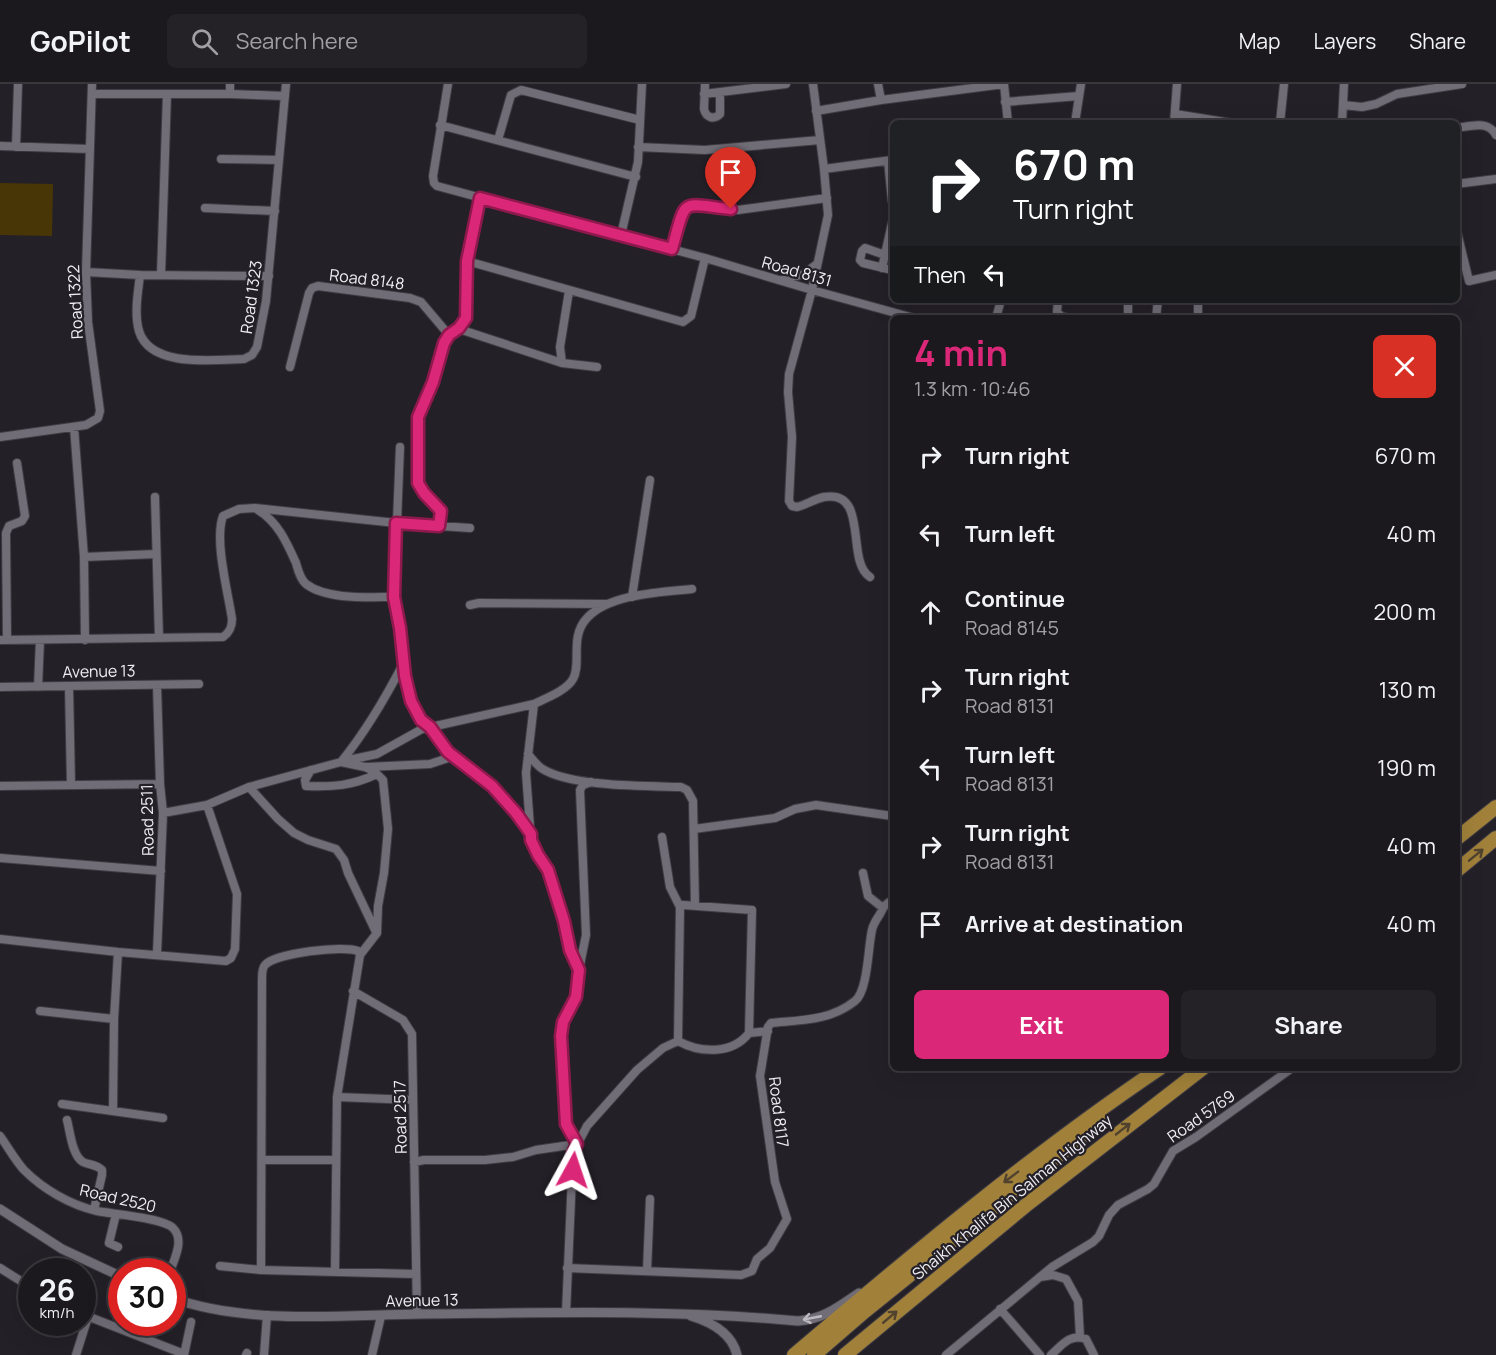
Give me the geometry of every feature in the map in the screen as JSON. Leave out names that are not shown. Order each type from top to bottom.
[{"type":"highway","points":[[1460,836],[1496,807]]},
{"type":"highway","points":[[1460,868],[1496,838]]},
{"type":"highway","points":[[794,1355],[897,1267],[982,1199],[1156,1071]]},
{"type":"highway","name":"Shaikh Khalifa Bin Salman Highway","points":[[814,1355],[865,1311],[1164,1071]]},
{"type":"highway","name":"Shaikh Khalifa Bin Salman Highway","points":[[845,1355],[1024,1206],[1199,1071]]},
{"type":"street","points":[[16,147],[18,84]]},
{"type":"street","name":"Road 1322","points":[[0,436],[74,427],[93,422],[100,411],[88,322],[86,272],[92,84]]},
{"type":"street","points":[[230,84],[230,94]]},
{"type":"street","name":"Road 1323","points":[[140,275],[137,309],[139,331],[154,351],[166,357],[178,358],[244,359],[252,355],[257,347],[269,276],[286,84]]},
{"type":"street","points":[[448,84],[440,125],[636,177]]},
{"type":"street","points":[[621,236],[636,177],[642,84]]},
{"type":"street","points":[[705,84],[705,113],[707,116],[714,118],[717,116],[720,110],[720,92]]},
{"type":"street","points":[[704,94],[786,84]]},
{"type":"street","points":[[813,84],[828,215],[812,290],[789,374],[788,392],[792,437],[789,501],[792,506],[797,507],[825,497],[845,501],[852,512],[861,568],[870,577]]},
{"type":"street","points":[[878,84],[881,100]]},
{"type":"street","points":[[816,111],[940,88],[1004,84],[1008,120]]},
{"type":"street","points":[[1075,120],[1081,84]]},
{"type":"street","points":[[1174,120],[1177,84]]},
{"type":"street","points":[[1280,120],[1284,84]]},
{"type":"street","points":[[1342,120],[1344,84]]},
{"type":"street","points":[[1343,105],[1362,107],[1376,104],[1397,94],[1462,84]]},
{"type":"street","points":[[498,141],[511,95],[520,90],[640,120]]},
{"type":"street","points":[[92,94],[285,96]]},
{"type":"street","points":[[160,275],[167,94]]},
{"type":"street","points":[[1005,102],[1079,96]]},
{"type":"street","points":[[1175,114],[1212,120]]},
{"type":"street","points":[[1460,128],[1496,124]]},
{"type":"street","name":"Road 8131","points":[[440,125],[433,179],[437,186],[705,258],[903,315]]},
{"type":"street","points":[[1486,125],[1496,135]]},
{"type":"street","points":[[639,147],[705,150],[820,140]]},
{"type":"street","points":[[0,146],[90,148]]},
{"type":"street","points":[[221,159],[279,160]]},
{"type":"street","points":[[824,169],[890,160]]},
{"type":"street","points":[[1460,184],[1496,179]]},
{"type":"street","points":[[439,526],[441,511],[418,483],[418,417],[433,382],[444,343],[449,335],[465,322],[467,261],[480,198]]},
{"type":"street","points":[[672,249],[682,212],[692,204],[747,209],[827,198]]},
{"type":"street","points":[[205,208],[275,211]]},
{"type":"street","points":[[882,268],[890,232]]},
{"type":"street","points":[[885,255],[865,248],[860,258],[861,262],[890,270]]},
{"type":"street","points":[[1460,249],[1469,281],[1496,275]]},
{"type":"street","points":[[467,261],[569,291],[686,321],[691,316],[705,258]]},
{"type":"street","points":[[781,281],[804,274],[817,264]]},
{"type":"street","points":[[86,272],[140,275],[269,276]]},
{"type":"street","name":"Road 8148","points":[[290,367],[309,293],[312,288],[318,286],[410,298],[421,302],[449,335]]},
{"type":"street","points":[[562,363],[560,347],[569,291]]},
{"type":"street","points":[[459,328],[562,363],[597,366]]},
{"type":"street","points":[[74,427],[84,557],[85,640]]},
{"type":"street","points":[[400,447],[394,597],[411,701],[421,720],[430,727],[448,752],[492,786],[531,834]]},
{"type":"street","points":[[17,463],[25,516],[22,521],[12,524],[7,529],[3,553],[4,640],[223,637],[229,633],[232,619],[220,544],[220,524],[223,516],[239,509],[255,508],[396,523],[470,528]]},
{"type":"street","points":[[632,597],[650,480]]},
{"type":"street","points":[[154,497],[159,638]]},
{"type":"street","points":[[255,508],[268,516],[277,527],[305,583],[318,590],[344,596],[394,597]]},
{"type":"street","points":[[84,557],[156,554]]},
{"type":"street","points":[[163,813],[207,805],[249,787],[377,754],[422,729],[534,704],[570,684],[574,677],[577,640],[581,627],[586,618],[597,609],[632,597],[692,589]]},
{"type":"street","points":[[470,605],[479,603],[608,604]]},
{"type":"street","points":[[38,687],[40,640]]},
{"type":"street","points":[[341,762],[360,739],[380,708],[404,662]]},
{"type":"street","name":"Avenue 13","points":[[0,687],[199,684]]},
{"type":"street","name":"Road 2511","points":[[157,954],[163,813],[160,784],[158,685]]},
{"type":"street","points":[[69,686],[71,785]]},
{"type":"street","points":[[534,704],[526,773],[531,840],[554,885],[570,950],[579,970]]},
{"type":"street","points":[[528,754],[540,767],[551,773],[591,782],[681,787],[687,790],[693,801],[695,906]]},
{"type":"street","points":[[341,762],[365,766],[430,764],[454,756]]},
{"type":"street","points":[[335,1272],[337,1096],[360,955],[377,933],[387,829],[383,780],[365,766]]},
{"type":"street","points":[[311,770],[305,780],[306,786],[351,785],[377,774]]},
{"type":"street","points":[[577,1144],[566,1124],[561,1044],[563,1022],[576,997],[586,935],[580,790],[583,785],[591,782]]},
{"type":"street","points":[[0,786],[160,784]]},
{"type":"street","points":[[249,787],[278,819],[294,832],[308,840],[336,849],[345,860],[348,873],[377,933]]},
{"type":"street","points":[[0,939],[226,961],[234,954],[237,894],[207,805]]},
{"type":"street","points":[[694,829],[775,818],[795,808],[816,806],[890,816]]},
{"type":"street","points":[[663,837],[670,887],[680,908],[678,1041]]},
{"type":"street","points":[[0,858],[161,871]]},
{"type":"street","points":[[863,873],[868,896],[883,908]]},
{"type":"street","points":[[749,1032],[768,1031],[771,1023],[830,1016],[858,1000],[864,987],[873,927],[883,908],[890,902]]},
{"type":"street","points":[[678,1041],[693,1049],[712,1051],[742,1041],[749,1032],[752,910],[683,905],[680,908]]},
{"type":"street","points":[[261,1270],[263,968],[270,961],[297,953],[345,948],[358,951],[360,955]]},
{"type":"street","points":[[113,1111],[114,1019],[118,952]]},
{"type":"street","name":"Road 2517","points":[[353,991],[396,1016],[408,1027],[413,1043],[417,1314]]},
{"type":"street","points":[[40,1011],[114,1019]]},
{"type":"street","name":"Road 8117","points":[[647,1271],[741,1275],[752,1271],[757,1259],[770,1248],[787,1218],[775,1182],[760,1076],[768,1031]]},
{"type":"street","points":[[566,1313],[573,1153],[587,1126],[637,1070],[663,1048],[678,1041]]},
{"type":"street","name":"Road 5769","points":[[946,1355],[1052,1267],[1093,1242],[1099,1236],[1109,1215],[1118,1205],[1154,1184],[1173,1151],[1288,1071]]},
{"type":"street","points":[[337,1096],[413,1100]]},
{"type":"street","points":[[62,1104],[163,1118]]},
{"type":"street","points":[[67,1120],[76,1154],[83,1162],[98,1166],[102,1170],[94,1210]]},
{"type":"street","name":"Road 2520","points":[[0,1136],[23,1169],[44,1187],[68,1201],[94,1210],[162,1222],[173,1228],[177,1233],[179,1245],[175,1258]]},
{"type":"street","points":[[414,1162],[513,1157],[536,1150],[577,1144]]},
{"type":"street","points":[[262,1160],[336,1160]]},
{"type":"street","points":[[567,1268],[647,1271],[650,1199]]},
{"type":"street","points":[[0,1209],[62,1249],[108,1270]]},
{"type":"street","points":[[116,1214],[109,1243],[118,1247]]},
{"type":"street","points":[[220,1266],[261,1270],[416,1274]]},
{"type":"street","name":"Avenue 13","points":[[186,1303],[213,1309],[267,1315],[381,1316],[674,1312],[798,1321],[826,1315],[897,1267]]},
{"type":"street","points":[[0,1268],[18,1279]]},
{"type":"street","points":[[1039,1277],[1053,1275],[1066,1279],[1078,1301],[1080,1337]]},
{"type":"street","points":[[1000,1309],[1040,1355]]},
{"type":"street","name":"Avenue 13","points":[[674,1312],[716,1326],[727,1336],[737,1355]]},
{"type":"street","points":[[264,1355],[267,1315]]},
{"type":"street","points":[[372,1355],[381,1316]]},
{"type":"street","points":[[96,1319],[184,1354],[191,1322]]},
{"type":"street","points":[[76,1355],[81,1336]]},
{"type":"street","points":[[1051,1355],[1069,1339],[1080,1337],[1090,1344],[1094,1355]]},
{"type":"shaded area","points":[[0,183],[53,184],[52,236],[0,235]]},
{"type":"route","points":[[573,1170],[573,1153],[577,1144],[566,1124],[561,1036],[563,1022],[576,997],[579,970],[570,950],[554,885],[531,840],[531,834],[492,786],[448,752],[430,727],[421,720],[411,701],[405,676],[394,597],[396,523],[439,526],[441,511],[418,483],[418,417],[433,382],[444,343],[449,335],[465,322],[467,261],[480,198],[672,249],[684,208],[696,204],[731,209]]}]
